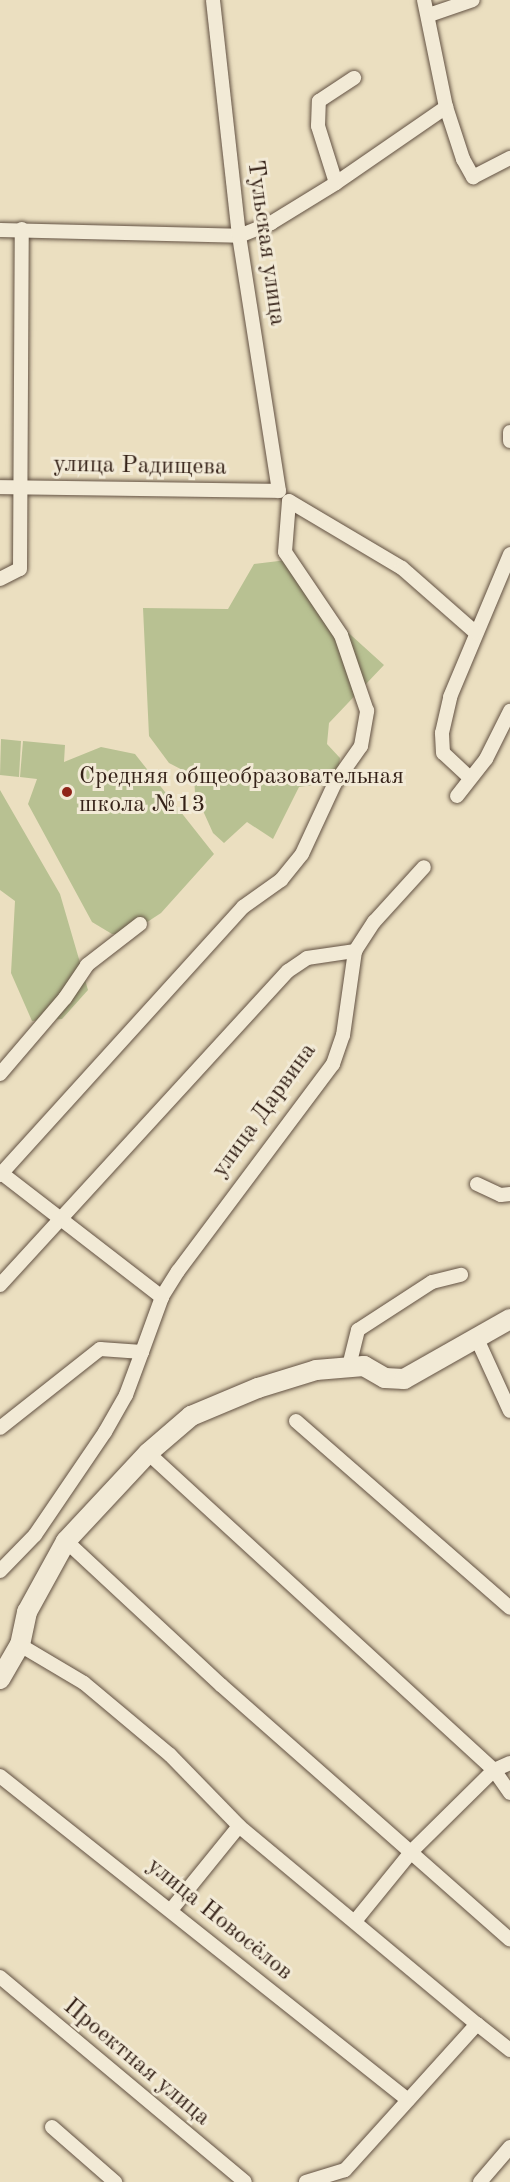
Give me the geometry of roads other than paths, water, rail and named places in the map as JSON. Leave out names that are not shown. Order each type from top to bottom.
[{"type":"street","name":"Тульская улица","points":[[213,0],[239,236],[284,496]]},
{"type":"street","points":[[424,0],[429,15],[446,107],[463,159],[474,177],[510,158]]},
{"type":"street","points":[[429,15],[473,0]]},
{"type":"street","points":[[336,183],[318,126],[319,101],[354,78]]},
{"type":"street","points":[[0,230],[239,236],[271,223],[336,183],[446,107]]},
{"type":"street","points":[[0,579],[20,569],[18,487],[22,229]]},
{"type":"street","points":[[510,432],[510,441]]},
{"type":"street","name":"улица Радищева","points":[[0,487],[284,496]]},
{"type":"street","points":[[284,496],[402,568],[476,633]]},
{"type":"street","points":[[162,1297],[0,1173],[243,907],[280,880],[302,854],[335,783],[361,746],[367,711],[341,635],[285,552],[284,496]]},
{"type":"street","points":[[469,777],[443,753],[441,733],[450,697],[510,554]]},
{"type":"street","points":[[457,796],[469,777],[486,759],[510,711]]},
{"type":"street","points":[[0,1285],[288,971],[307,958],[355,951],[374,922],[424,867]]},
{"type":"street","points":[[0,1074],[65,998],[87,965],[140,924]]},
{"type":"street","name":"улица Дарвина","points":[[0,1571],[35,1535],[105,1432],[126,1395],[162,1297],[210,1223],[333,1064],[343,1035],[355,951]]},
{"type":"street","points":[[477,1184],[501,1195],[510,1194]]},
{"type":"street","points":[[349,1366],[358,1330],[432,1282],[461,1275]]},
{"type":"street","points":[[0,1679],[20,1645],[27,1612],[66,1541],[148,1453],[191,1416],[258,1388],[316,1370],[364,1366],[395,1381],[477,1339],[510,1319]]},
{"type":"street","points":[[477,1339],[510,1411]]},
{"type":"street","points":[[0,1428],[100,1349],[142,1352]]},
{"type":"street","points":[[296,1421],[510,1608]]},
{"type":"street","points":[[148,1453],[494,1770],[510,1793]]},
{"type":"street","points":[[66,1541],[221,1685],[412,1851],[510,1940]]},
{"type":"street","points":[[20,1645],[84,1683],[170,1755],[239,1826],[356,1920],[510,2050]]},
{"type":"street","points":[[356,1920],[412,1851],[494,1770],[510,1764]]},
{"type":"street","name":"улица Новосёлов","points":[[0,1776],[408,2100]]},
{"type":"street","points":[[171,1910],[239,1826]]},
{"type":"street","name":"Проектная улица","points":[[0,1977],[245,2182]]},
{"type":"street","points":[[306,2182],[345,2170],[477,2024]]},
{"type":"street","points":[[52,2127],[115,2182]]},
{"type":"street","points":[[480,2182],[510,2147]]},
{"type":"place","name":"Средняя общеобразовательная школа №13","points":[[67,792]]}]
